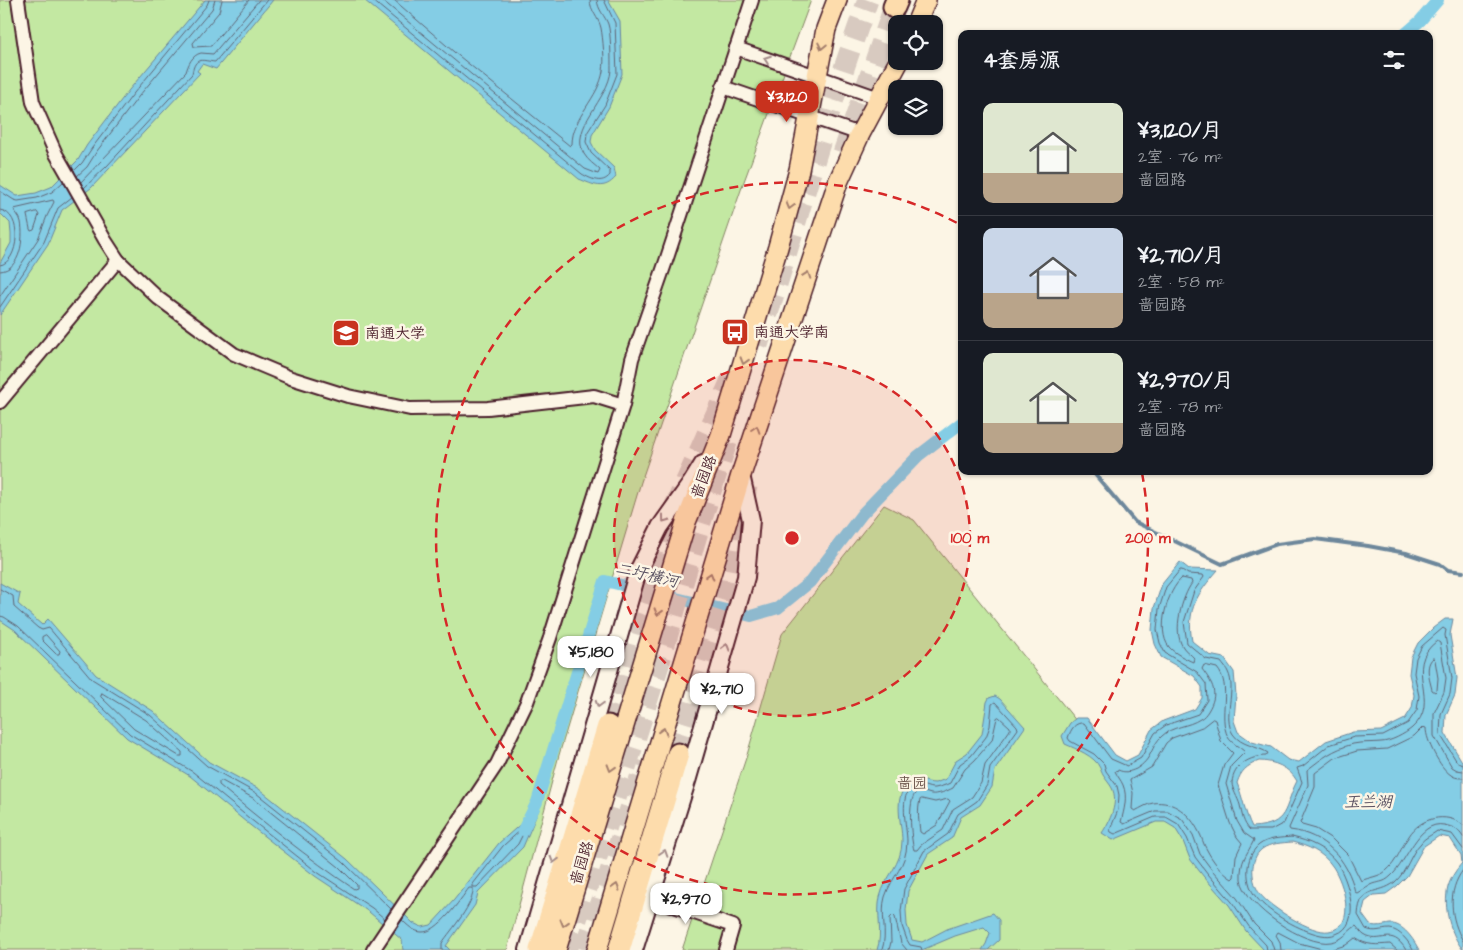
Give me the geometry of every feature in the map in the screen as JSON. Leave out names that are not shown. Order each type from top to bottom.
[{"type":"highway","points":[[540,950],[608,726]]},
{"type":"highway","points":[[619,950],[678,754]]},
{"type":"main road","name":"啬园路","points":[[556,950],[686,522],[721,434],[778,247],[799,170],[826,29],[837,0]]},
{"type":"main road","points":[[920,15],[926,0]]},
{"type":"main road","points":[[597,950],[741,475],[838,182],[860,134],[894,70]]},
{"type":"street","points":[[18,0],[33,102],[56,154],[105,240],[118,260],[158,298],[234,354],[291,378],[348,396],[410,409],[488,408],[594,396],[623,405]]},
{"type":"street","points":[[376,945],[497,764],[527,702],[550,638],[623,405],[632,359],[752,0]]},
{"type":"street","points":[[736,48],[879,98]]},
{"type":"street","points":[[723,87],[860,134]]},
{"type":"street","points":[[0,402],[118,260]]},
{"type":"street","points":[[528,950],[638,571],[660,527],[692,482],[721,434]]},
{"type":"street","points":[[634,950],[688,778],[746,577],[751,520],[741,475]]},
{"type":"street","points":[[650,898],[733,926],[726,950]]},
{"type":"green space","name":"南通大学","points":[[0,0],[811,0],[743,184],[641,482],[559,755],[507,950],[0,950]]},
{"type":"green space","name":"啬园","points":[[884,505],[914,520],[1115,769],[1220,861],[1292,950],[682,950],[747,755],[782,634]]},
{"type":"water","points":[[205,0],[273,0],[216,69],[202,64],[197,71],[200,73],[91,188],[62,210],[48,244],[0,315],[0,263],[11,243],[11,234],[10,223],[0,213],[0,185],[17,196],[36,193],[51,187],[78,160],[87,145],[129,90]]},
{"type":"water","points":[[364,0],[608,0],[620,21],[622,74],[609,107],[592,135],[591,142],[595,150],[614,168],[616,177],[607,184],[599,186],[579,179]]},
{"type":"water","name":"玉兰湖","points":[[1180,562],[1189,569],[1218,570],[1195,602],[1191,620],[1192,641],[1209,655],[1224,658],[1234,672],[1236,695],[1234,721],[1238,732],[1252,742],[1271,747],[1288,760],[1299,762],[1326,741],[1353,732],[1381,731],[1405,719],[1412,708],[1414,695],[1409,674],[1411,657],[1418,643],[1433,628],[1445,619],[1453,619],[1450,635],[1457,678],[1455,695],[1446,715],[1445,733],[1463,763],[1463,950],[1454,936],[1447,912],[1448,887],[1462,863],[1461,855],[1450,838],[1439,836],[1424,846],[1407,876],[1397,886],[1386,894],[1374,895],[1365,902],[1362,914],[1370,925],[1395,924],[1399,926],[1411,937],[1419,950],[1264,950],[1246,931],[1229,905],[1190,859],[1183,841],[1175,828],[1165,822],[1156,822],[1113,840],[1102,833],[1113,811],[1114,793],[1094,760],[1085,753],[1065,744],[1062,736],[1070,723],[1076,718],[1087,718],[1115,755],[1126,761],[1138,755],[1151,730],[1163,721],[1195,709],[1202,698],[1202,687],[1194,676],[1161,657],[1155,644],[1152,630],[1154,608],[1162,584]],"holes":[[[1259,761],[1281,766],[1290,772],[1297,781],[1287,807],[1279,819],[1264,826],[1252,827],[1237,783],[1245,769]],[[1292,842],[1309,848],[1325,857],[1337,874],[1346,903],[1346,913],[1338,928],[1322,931],[1302,924],[1273,906],[1257,889],[1253,877],[1253,864],[1258,853],[1269,846]]]},
{"type":"water","points":[[0,583],[20,594],[18,604],[42,625],[48,619],[96,675],[153,711],[209,762],[259,789],[347,859],[413,923],[422,927],[431,925],[454,900],[499,843],[540,807],[523,847],[478,893],[475,905],[446,946],[450,950],[403,950],[402,940],[369,912],[315,876],[190,776],[127,738],[15,630],[0,620]]},
{"type":"water","points":[[995,696],[1000,699],[1025,727],[995,770],[992,787],[980,805],[961,817],[952,838],[928,854],[908,891],[906,910],[907,925],[912,940],[922,942],[947,929],[993,913],[999,920],[999,940],[988,950],[982,950],[990,933],[984,927],[955,936],[922,950],[877,950],[879,944],[880,897],[901,849],[902,834],[899,802],[901,795],[912,781],[919,780],[935,783],[946,779],[956,760],[967,753],[982,734],[987,702],[989,698]]},
{"type":"waterway","name":"二圩横河","points":[[1410,30],[1438,0]]},
{"type":"waterway","name":"二圩横河","points":[[523,830],[537,802],[605,581],[751,616],[778,608],[810,582],[862,514],[918,456],[958,425]]},
{"type":"waterway","points":[[1095,475],[1135,522],[1222,564],[1277,544],[1315,539],[1406,553],[1440,564],[1448,570],[1463,572]]},
{"type":"tunnel","points":[[758,345],[824,128],[868,0]]},
{"type":"tunnel","points":[[843,153],[894,7]]},
{"type":"tunnel","points":[[608,726],[670,517],[732,378]]},
{"type":"tunnel","points":[[567,950],[659,665],[699,528],[729,436]]},
{"type":"tunnel","points":[[678,754],[727,595],[747,486]]},
{"type":"tunnel","points":[[585,950],[645,762]]},
{"type":"place","name":"南通大学南","points":[[735,332]]},
{"type":"place","name":"南通大学","points":[[346,333]]}]
